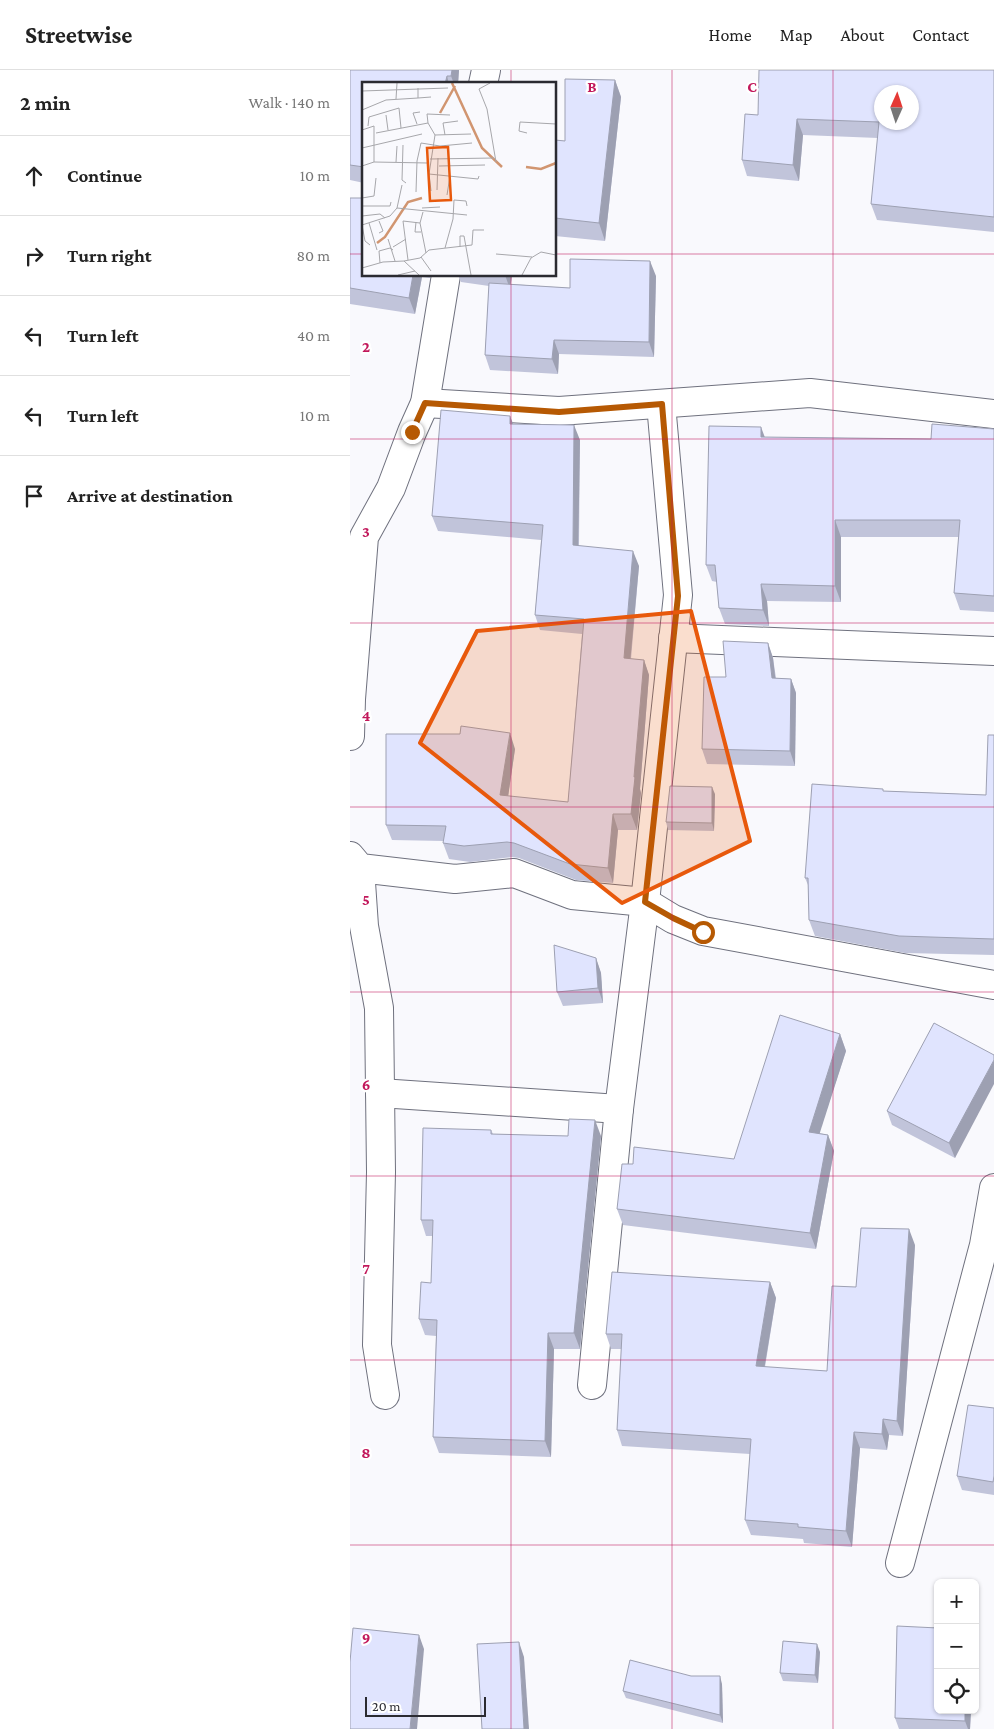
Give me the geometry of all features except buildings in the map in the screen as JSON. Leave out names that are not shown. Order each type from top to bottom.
[{"type":"street","points":[[350,736],[357,536],[391,488],[425,403],[446,276]]},
{"type":"street","points":[[425,403],[559,412],[810,393],[994,414]]},
{"type":"street","points":[[592,1385],[619,1110],[645,902],[678,596],[662,404]]},
{"type":"street","points":[[673,638],[994,651]]},
{"type":"street","points":[[386,1395],[378,1345],[381,1172],[379,1008],[364,926],[355,862],[454,879],[514,873],[572,895],[645,902],[703,932],[994,985]]},
{"type":"street","points":[[380,1093],[619,1110]]},
{"type":"street","points":[[900,1563],[989,1247],[994,1188]]},
{"type":"highlighted area","points":[[691,611],[750,841],[622,903],[420,743],[477,631]]},
{"type":"route","points":[[412,432],[425,403],[559,412],[662,404],[678,596],[645,902],[703,932]]}]
